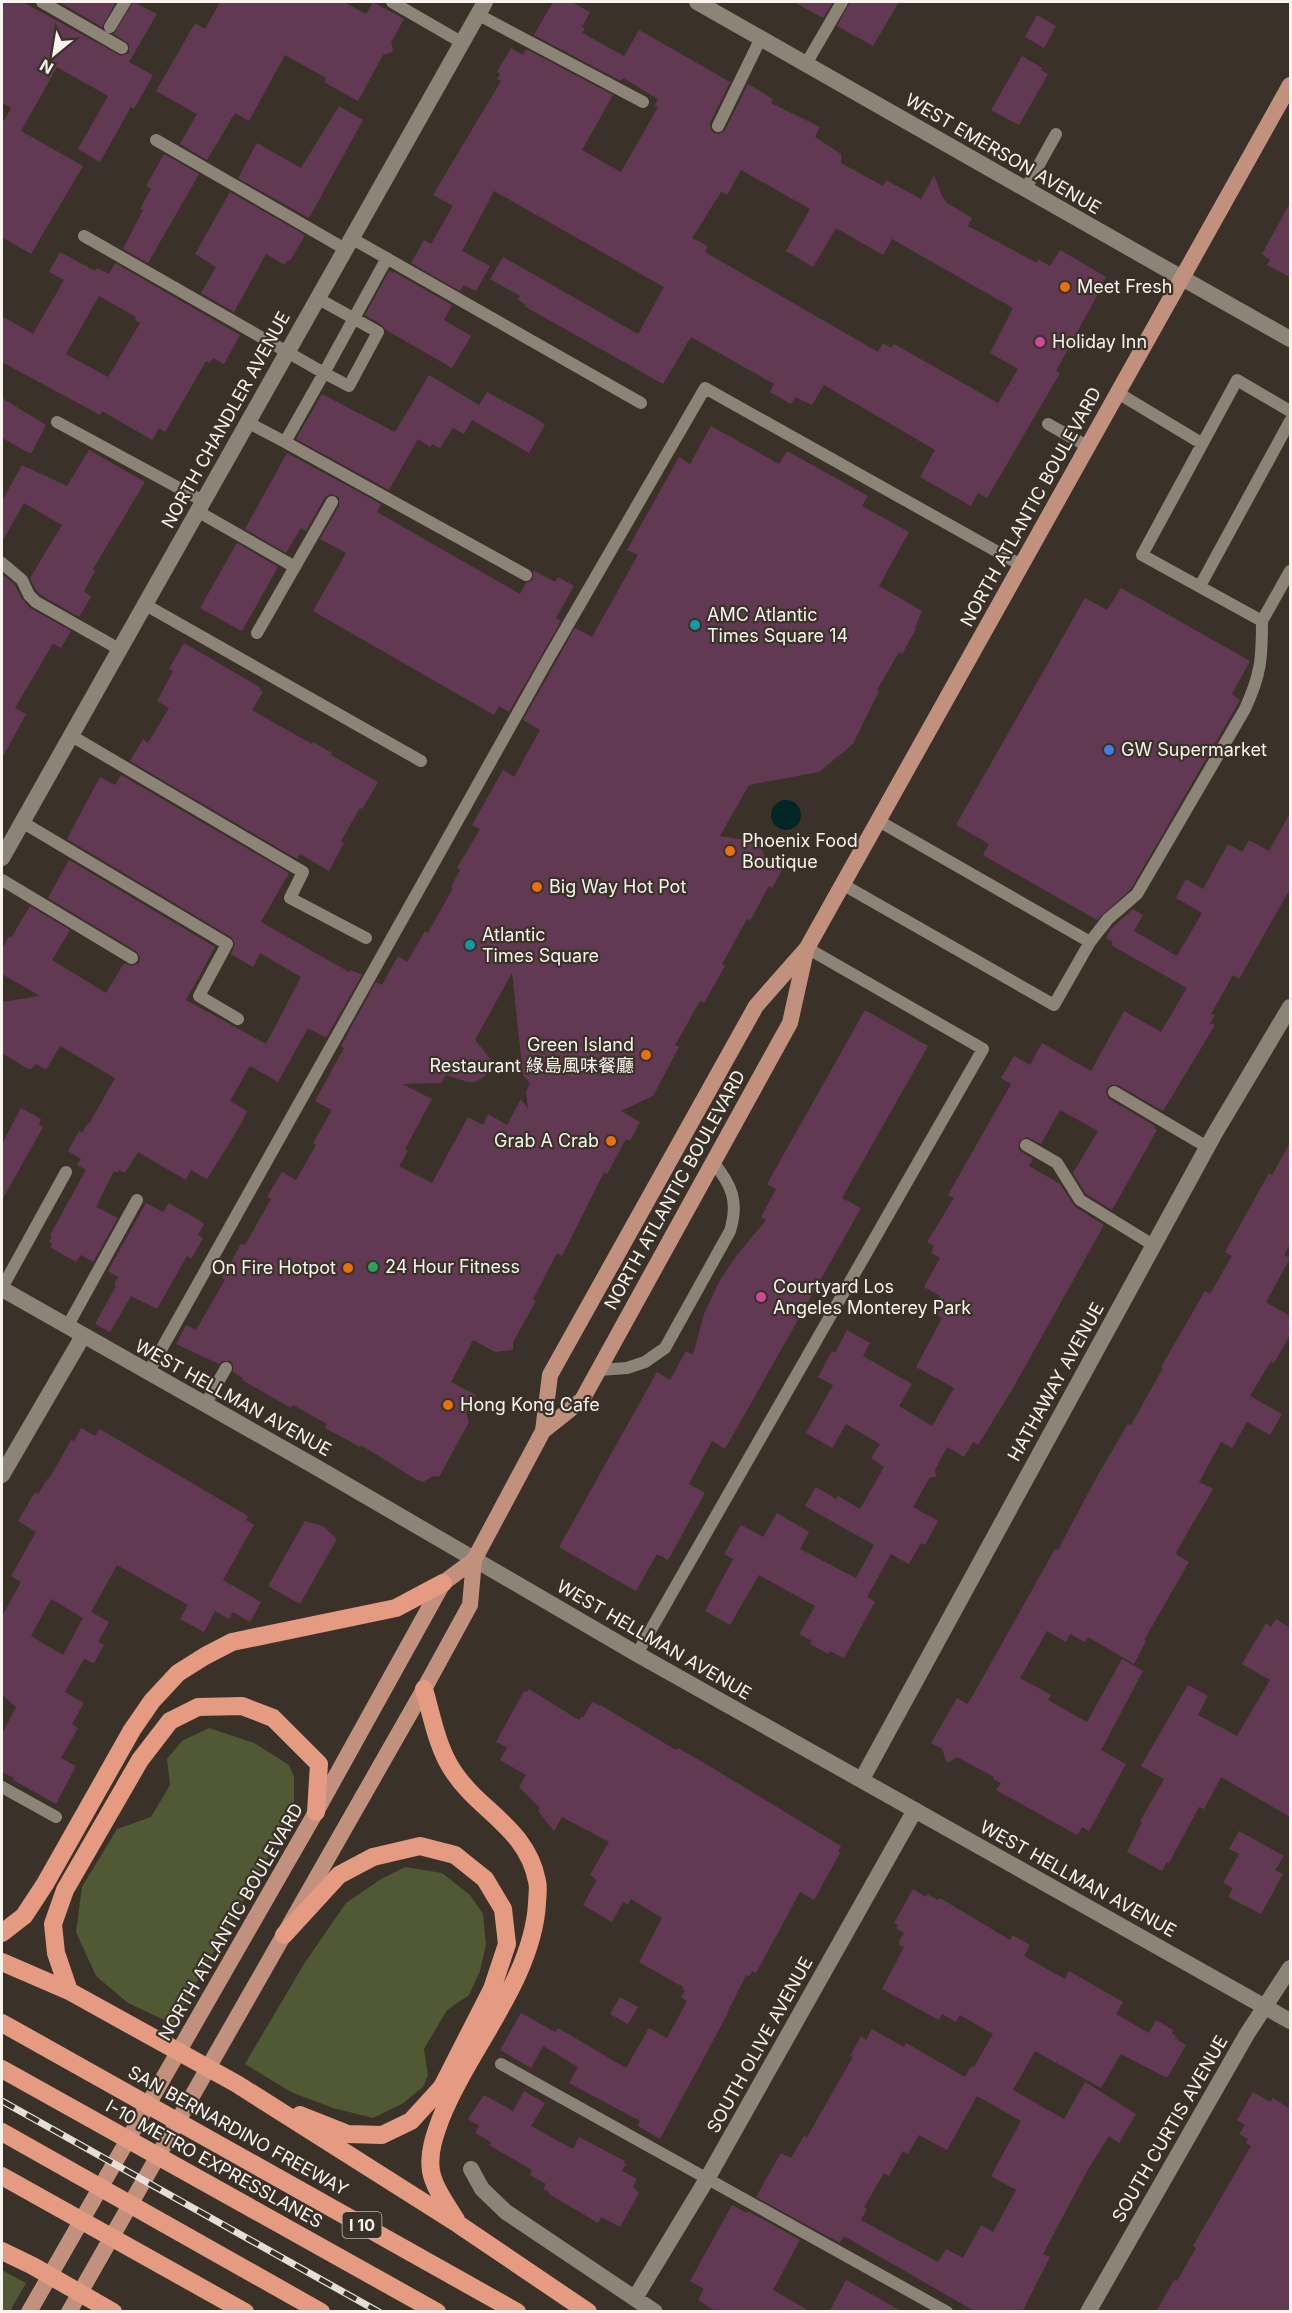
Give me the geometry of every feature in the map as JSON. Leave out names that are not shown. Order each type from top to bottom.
[{"type":"highway","points":[[2,1933],[24,1916],[45,1884],[132,1730],[152,1701],[178,1673],[232,1642],[396,1608],[443,1583]]},
{"type":"highway","points":[[424,1689],[442,1751],[453,1771],[471,1792],[508,1826],[527,1851],[538,1882],[536,1923],[518,1974],[449,2100],[433,2140],[431,2171],[442,2197],[458,2224]]},
{"type":"highway","points":[[69,1991],[56,1953],[53,1924],[65,1890],[140,1760],[170,1721],[198,1707],[242,1706],[273,1719],[319,1764],[316,1812]]},
{"type":"highway","points":[[264,2102],[348,2133],[382,2135],[411,2121],[442,2088],[492,1989],[507,1944],[503,1909],[485,1879],[456,1855],[420,1846],[373,1857],[339,1875],[284,1935]]},
{"type":"highway","points":[[2,1962],[69,1991],[237,2084],[458,2224],[588,2312]]},
{"type":"highway","name":"SAN BERNARDINO FREEWAY","points":[[2,2023],[517,2312]]},
{"type":"highway","name":"I-10 METRO EXPRESSLANES","points":[[2,2069],[437,2312]]},
{"type":"highway","points":[[2,2132],[321,2312]]},
{"type":"highway","points":[[2,2176],[245,2312]]},
{"type":"highway","points":[[4,2251],[111,2311]]},
{"type":"main road","name":"NORTH ATLANTIC BOULEVARD","points":[[69,2312],[470,1605],[474,1560],[543,1431],[550,1375],[756,1006],[807,948],[1290,85]]},
{"type":"main road","name":"NORTH ATLANTIC BOULEVARD","points":[[543,1431],[582,1400],[790,1023],[807,948]]},
{"type":"main road","name":"NORTH ATLANTIC BOULEVARD","points":[[29,2312],[316,1812],[443,1583],[474,1560]]},
{"type":"street","name":"WEST EMERSON AVENUE","points":[[706,4],[1025,190],[1290,339]]},
{"type":"street","name":"NORTH CHANDLER AVENUE","points":[[2,858],[481,8]]},
{"type":"street","name":"HATHAWAY AVENUE","points":[[862,1779],[1207,1147],[1290,1007]]},
{"type":"street","name":"WEST HELLMAN AVENUE","points":[[2,1289],[637,1654],[1290,2021]]},
{"type":"street","points":[[2,1475],[82,1336]]},
{"type":"street","name":"SOUTH OLIVE AVENUE","points":[[635,2298],[707,2179],[915,1810]]},
{"type":"street","name":"SOUTH CURTIS AVENUE","points":[[1088,2312],[1247,2034],[1290,1968]]},
{"type":"street","points":[[471,2169],[482,2189],[507,2212],[655,2312]]},
{"type":"lane","points":[[42,2],[122,48]]},
{"type":"lane","points":[[110,27],[125,2]]},
{"type":"lane","points":[[392,2],[461,42]]},
{"type":"lane","points":[[806,64],[842,2]]},
{"type":"lane","points":[[481,8],[643,102]]},
{"type":"lane","points":[[718,126],[761,38]]},
{"type":"lane","points":[[1025,190],[1056,134]]},
{"type":"lane","points":[[156,140],[348,243],[387,258],[640,403]]},
{"type":"lane","points":[[84,236],[349,386],[378,332],[317,298]]},
{"type":"lane","points":[[285,442],[387,258]]},
{"type":"lane","points":[[1262,621],[1142,555],[1237,380],[1290,411]]},
{"type":"lane","points":[[148,1373],[535,681],[705,388],[1021,565]]},
{"type":"lane","points":[[1118,393],[1201,443]]},
{"type":"lane","points":[[1200,586],[1290,421]]},
{"type":"lane","points":[[57,422],[200,506],[295,567]]},
{"type":"lane","points":[[247,422],[526,575]]},
{"type":"lane","points":[[1048,424],[1087,447]]},
{"type":"lane","points":[[257,633],[332,502]]},
{"type":"lane","points":[[2,563],[22,580],[29,595],[36,602],[119,649]]},
{"type":"lane","points":[[842,884],[1054,1005],[1090,942],[1108,919],[1137,894],[1245,709],[1258,681],[1262,652],[1262,621],[1290,571]]},
{"type":"lane","points":[[144,604],[422,761]]},
{"type":"lane","points":[[70,735],[303,872],[290,898],[366,938]]},
{"type":"lane","points":[[877,820],[1090,942]]},
{"type":"lane","points":[[22,822],[228,944],[199,996],[238,1019]]},
{"type":"lane","points":[[2,880],[132,958]]},
{"type":"lane","points":[[637,1654],[983,1049],[807,948]]},
{"type":"lane","points":[[1114,1092],[1207,1147]]},
{"type":"lane","points":[[1026,1146],[1058,1163],[1080,1200],[1154,1245]]},
{"type":"lane","points":[[599,1370],[627,1368],[645,1362],[665,1348],[730,1231],[735,1214],[733,1195],[725,1177],[713,1162]]},
{"type":"lane","points":[[2,1289],[66,1172]]},
{"type":"lane","points":[[67,1327],[136,1200]]},
{"type":"lane","points":[[205,1405],[226,1368]]},
{"type":"lane","points":[[2,1787],[56,1817]]},
{"type":"lane","points":[[501,2064],[946,2312]]},
{"type":"green space","points":[[209,1728],[254,1743],[289,1765],[294,1777],[294,1811],[173,2024],[128,2003],[96,1976],[76,1932],[82,1887],[117,1829],[151,1817],[170,1785],[167,1759],[182,1741]]},
{"type":"green space","points":[[405,1867],[442,1873],[470,1895],[483,1914],[486,1945],[480,1971],[469,1995],[447,2010],[424,2049],[428,2075],[423,2087],[402,2104],[373,2118],[333,2108],[291,2092],[245,2064],[304,1964],[346,1903],[381,1879]]},
{"type":"green space","points":[[2,2270],[26,2283],[10,2311],[2,2311]]},
{"type":"water","points":[[786,800],[797,804],[801,815],[797,826],[786,830],[775,826],[771,815],[775,804]]},
{"type":"building","points":[[2,2],[23,2],[121,56],[129,53],[129,44],[114,34],[133,2],[157,14],[129,62],[153,75],[134,109],[131,107],[100,162],[78,149],[108,96],[57,67],[21,131],[83,166],[31,254],[2,237],[2,120],[4,121],[11,108],[2,103]]},
{"type":"building","points":[[59,2],[116,2],[102,27]]},
{"type":"building","points":[[220,2],[344,2],[366,14],[373,2],[404,19],[391,42],[393,52],[383,55],[358,101],[324,82],[326,78],[285,55],[249,121],[235,113],[207,160],[180,144],[197,114],[156,91],[195,23],[205,29]]},
{"type":"building","points":[[553,2],[572,2],[590,12],[582,27],[585,28],[582,33],[624,56],[639,30],[730,82],[710,123],[714,133],[719,134],[725,130],[748,84],[773,99],[771,103],[820,127],[815,137],[841,154],[841,163],[883,186],[886,180],[921,199],[934,175],[947,203],[972,218],[968,226],[1037,263],[1038,259],[1050,266],[1060,250],[1106,277],[1056,371],[1060,373],[987,498],[978,493],[971,506],[920,477],[935,450],[824,385],[812,405],[795,397],[791,404],[770,392],[774,384],[691,337],[663,384],[524,306],[525,304],[518,300],[520,296],[490,279],[503,257],[638,334],[664,287],[494,191],[462,251],[490,266],[476,291],[464,285],[460,291],[411,263],[424,240],[431,244],[453,206],[433,195],[501,81],[497,79],[500,74],[497,72],[511,48],[523,55],[526,49],[613,95],[582,150],[621,172],[658,107],[654,106],[658,99],[623,78],[621,81],[534,35]],"holes":[[[741,170],[810,209],[786,251],[813,267],[836,228],[883,255],[892,239],[1013,308],[990,353],[1018,369],[998,403],[894,344],[891,348],[883,343],[878,352],[705,252],[708,246],[692,238],[721,192],[727,195]]]},
{"type":"building","points":[[794,2],[833,2],[823,18]]},
{"type":"building","points":[[850,2],[899,2],[873,46],[837,26]]},
{"type":"building","points":[[1037,15],[1056,26],[1044,48],[1025,37]]},
{"type":"building","points":[[1022,56],[1048,74],[1019,125],[991,110]]},
{"type":"building","points":[[339,106],[363,120],[309,218],[238,178],[257,143],[301,168]]},
{"type":"building","points":[[164,154],[199,174],[148,263],[123,249],[151,189],[146,186]]},
{"type":"building","points":[[230,192],[305,235],[290,261],[288,260],[285,265],[266,254],[234,312],[201,293],[216,267],[195,254]]},
{"type":"building","points":[[1290,203],[1290,277],[1267,265],[1270,260],[1262,254]]},
{"type":"building","points":[[60,252],[95,271],[97,268],[109,274],[115,263],[240,335],[224,364],[213,358],[210,363],[206,361],[165,432],[159,428],[152,440],[102,411],[100,415],[2,362],[2,316],[33,334],[64,280],[49,272]],"holes":[[[99,296],[136,317],[135,320],[140,323],[108,377],[66,354]]]},
{"type":"building","points":[[389,271],[452,305],[444,320],[471,336],[452,368],[386,330],[365,315]]},
{"type":"building","points":[[429,375],[479,405],[487,392],[545,425],[529,453],[472,420],[464,434],[453,428],[440,448],[432,444],[430,447],[418,439],[389,490],[296,439],[322,394],[395,432]]},
{"type":"building","points":[[2,398],[46,425],[31,454],[2,438]]},
{"type":"building","name":"Atlantic Times Square","points":[[711,426],[779,464],[787,451],[868,496],[862,506],[909,532],[879,586],[922,611],[916,629],[902,654],[899,652],[877,690],[879,691],[853,744],[819,772],[749,785],[720,836],[746,840],[754,844],[761,848],[766,859],[783,868],[772,888],[769,886],[750,921],[747,919],[722,964],[725,966],[704,1003],[700,1001],[675,1045],[679,1047],[653,1096],[621,1111],[640,1122],[630,1141],[626,1139],[607,1174],[604,1172],[562,1256],[557,1253],[533,1299],[536,1301],[513,1342],[513,1350],[495,1352],[473,1340],[451,1382],[476,1395],[466,1413],[469,1422],[439,1477],[433,1476],[423,1482],[361,1445],[360,1447],[325,1428],[327,1424],[293,1405],[291,1408],[242,1380],[243,1378],[233,1372],[233,1364],[230,1361],[222,1361],[219,1364],[176,1344],[186,1325],[196,1330],[225,1280],[222,1278],[241,1244],[245,1245],[271,1199],[267,1197],[282,1172],[296,1180],[316,1145],[313,1143],[332,1110],[315,1101],[344,1048],[341,1046],[376,982],[382,985],[398,956],[407,962],[425,931],[428,933],[453,888],[451,887],[460,870],[457,868],[480,829],[472,825],[503,770],[514,777],[540,730],[523,720],[575,628],[592,637],[638,555],[627,550],[679,457],[690,464]],"holes":[[[512,973],[523,1075],[530,1084],[526,1091],[528,1109],[521,1099],[507,1125],[488,1114],[483,1125],[468,1117],[432,1183],[399,1166],[408,1151],[405,1149],[432,1099],[402,1084],[441,1083],[446,1075],[468,1082],[475,1082],[484,1077],[493,1062],[475,1040]]]},
{"type":"building","points":[[89,450],[145,482],[93,569],[95,571],[84,591],[91,597],[79,617],[41,595],[30,578],[62,525],[24,503],[2,542],[2,501],[22,465],[67,486]]},
{"type":"building","points":[[287,453],[381,504],[377,512],[520,594],[526,583],[533,579],[533,570],[555,582],[558,577],[574,586],[556,618],[561,621],[509,712],[499,706],[494,715],[313,611],[346,553],[320,539],[339,506],[339,497],[331,494],[325,497],[306,531],[301,528],[286,553],[245,529]]},
{"type":"building","points":[[237,543],[278,567],[242,631],[200,608]]},
{"type":"building","points":[[2,574],[15,585],[30,608],[71,631],[61,648],[52,645],[15,708],[26,714],[2,758]]},
{"type":"building","points":[[1121,588],[1250,661],[1232,694],[1240,700],[1131,889],[1097,920],[983,855],[989,844],[956,825],[1085,598],[1107,610]]},
{"type":"building","points":[[184,643],[261,688],[263,692],[252,710],[312,744],[313,742],[378,782],[341,841],[344,843],[329,871],[300,854],[297,859],[130,761],[143,739],[148,743],[169,708],[157,701],[173,671],[169,669]]},
{"type":"building","points":[[121,775],[289,873],[261,922],[349,972],[351,970],[362,975],[326,1038],[308,1028],[278,1082],[250,1066],[230,1101],[247,1111],[207,1179],[191,1170],[186,1180],[138,1152],[125,1173],[119,1170],[117,1173],[114,1171],[96,1207],[118,1218],[93,1262],[81,1255],[76,1262],[50,1247],[52,1244],[49,1242],[52,1236],[50,1235],[86,1170],[77,1165],[81,1159],[68,1151],[79,1131],[82,1133],[89,1124],[115,1078],[60,1046],[46,1070],[36,1064],[30,1070],[2,1053],[2,1002],[40,996],[2,974],[2,949],[30,906],[70,930],[52,960],[106,993],[124,963],[132,966],[139,963],[140,958],[136,951],[48,898],[69,860],[215,947],[186,1000],[266,1044],[301,977],[260,953],[253,967],[231,954],[235,944],[231,937],[67,839],[100,777],[115,785]]},
{"type":"building","points":[[1290,813],[1290,889],[1239,979],[1233,975],[1211,1014],[1215,1015],[1210,1023],[1215,1025],[1163,1111],[1118,1085],[1110,1085],[1107,1088],[1109,1099],[1155,1126],[1157,1130],[1112,1210],[1086,1194],[1073,1173],[1098,1131],[1060,1110],[1041,1144],[1027,1137],[1019,1141],[1019,1150],[1033,1159],[1029,1166],[1060,1184],[1075,1207],[1104,1225],[1012,1390],[978,1445],[973,1442],[964,1457],[947,1447],[935,1470],[936,1477],[930,1477],[913,1507],[938,1521],[925,1545],[921,1543],[909,1564],[891,1554],[867,1597],[875,1602],[844,1658],[830,1651],[828,1654],[810,1644],[812,1641],[799,1634],[815,1606],[759,1575],[730,1625],[705,1611],[733,1559],[724,1554],[741,1525],[763,1537],[777,1513],[809,1532],[800,1549],[856,1578],[874,1545],[805,1506],[816,1487],[860,1509],[884,1467],[871,1458],[880,1444],[846,1424],[832,1448],[806,1433],[833,1385],[818,1377],[832,1351],[835,1353],[847,1330],[870,1343],[863,1356],[912,1384],[899,1406],[932,1426],[954,1388],[916,1367],[942,1318],[931,1312],[940,1296],[924,1287],[940,1258],[931,1253],[934,1246],[927,1242],[954,1198],[948,1195],[1011,1084],[1001,1078],[1014,1056],[1030,1065],[1042,1043],[1091,1071],[1124,1011],[1161,1032],[1187,988],[1111,945],[1113,942],[1106,938],[1111,929],[1133,909],[1143,915],[1134,931],[1177,956],[1202,913],[1176,898],[1186,879],[1203,889],[1228,844],[1242,852],[1249,840],[1269,851]]},
{"type":"building","name":"Courtyard Los Angeles Monterey Park","points":[[865,1010],[928,1046],[842,1198],[861,1208],[725,1449],[712,1441],[689,1484],[705,1493],[668,1560],[657,1554],[636,1591],[559,1547],[657,1372],[670,1380],[686,1351],[693,1355],[704,1314],[719,1282],[737,1255],[766,1220],[761,1217],[776,1189],[767,1184]]},
{"type":"building","points":[[21,1108],[41,1119],[39,1125],[43,1127],[2,1200],[2,1144]]},
{"type":"building","points":[[1290,1143],[1290,1244],[1284,1255],[1290,1258],[1266,1302],[1290,1316],[1290,1335],[1274,1363],[1271,1361],[1250,1396],[1282,1414],[1270,1435],[1247,1422],[1232,1448],[1221,1442],[1199,1482],[1213,1489],[1176,1552],[1189,1562],[1144,1640],[1146,1641],[1134,1664],[1088,1637],[1085,1642],[1070,1634],[1066,1642],[1047,1631],[1020,1678],[1051,1695],[1048,1700],[1087,1722],[1122,1659],[1143,1671],[1101,1750],[1126,1764],[1089,1831],[1082,1827],[1077,1835],[996,1790],[1001,1783],[993,1779],[994,1777],[957,1757],[947,1763],[942,1749],[931,1743],[957,1698],[967,1704],[972,1697],[1055,1549],[1058,1550],[1099,1473],[1128,1424],[1131,1425],[1205,1291],[1210,1294],[1232,1256],[1225,1252],[1269,1173],[1272,1175]]},
{"type":"building","points":[[146,1203],[163,1212],[169,1203],[199,1220],[204,1224],[198,1235],[203,1238],[191,1259],[187,1256],[157,1309],[131,1296],[110,1332],[95,1324],[116,1286],[114,1284],[118,1277],[108,1271]]},
{"type":"building","points":[[81,1428],[95,1436],[99,1429],[248,1516],[246,1520],[254,1525],[223,1580],[261,1602],[250,1622],[233,1612],[229,1619],[215,1611],[204,1632],[180,1619],[188,1605],[117,1565],[91,1612],[109,1622],[98,1642],[104,1645],[94,1663],[84,1659],[65,1692],[84,1703],[72,1724],[78,1728],[61,1758],[76,1766],[56,1804],[2,1772],[2,1734],[16,1707],[2,1695],[2,1616],[21,1582],[11,1576],[36,1532],[18,1521],[35,1492],[38,1494],[49,1479],[71,1440],[74,1441]],"holes":[[[51,1599],[83,1618],[63,1655],[31,1636]]]},
{"type":"building","points":[[305,1521],[323,1526],[337,1539],[300,1604],[268,1586]]},
{"type":"building","points":[[1276,1619],[1290,1628],[1290,1817],[1221,1777],[1204,1809],[1199,1807],[1169,1863],[1167,1862],[1162,1871],[1127,1852],[1142,1822],[1140,1821],[1164,1779],[1141,1766],[1188,1685],[1208,1696],[1198,1715],[1237,1736],[1270,1680],[1242,1664],[1266,1623],[1271,1627]]},
{"type":"building","points":[[529,1689],[579,1720],[583,1718],[592,1702],[602,1706],[676,1750],[678,1748],[711,1767],[841,1846],[838,1852],[840,1853],[814,1900],[800,1892],[756,1973],[752,1971],[749,1976],[746,1975],[660,2139],[638,2126],[640,2121],[569,2083],[578,2067],[543,2046],[531,2068],[500,2050],[521,2013],[555,2032],[558,2028],[626,2068],[649,2028],[667,2038],[687,2001],[681,1997],[685,1991],[683,1987],[639,1962],[662,1918],[631,1899],[628,1905],[623,1902],[612,1922],[583,1905],[597,1880],[590,1875],[609,1842],[562,1817],[554,1831],[538,1811],[540,1808],[519,1787],[526,1775],[500,1760],[507,1747],[496,1742],[524,1691],[527,1692]]},
{"type":"building","points":[[1239,1831],[1284,1856],[1275,1870],[1283,1874],[1261,1914],[1228,1897],[1233,1888],[1223,1883],[1239,1854],[1229,1849]]},
{"type":"building","points":[[913,1889],[926,1897],[927,1894],[938,1900],[940,1898],[1010,1940],[1012,1935],[1030,1945],[1024,1956],[1065,1979],[1069,1971],[1123,2002],[1116,2014],[1149,2033],[1156,2020],[1173,2030],[1175,2038],[1186,2045],[1167,2078],[1121,2054],[1101,2088],[1035,2051],[1013,2090],[1064,2119],[1085,2082],[1136,2114],[1119,2143],[1109,2136],[1087,2171],[1043,2254],[1050,2257],[1022,2312],[976,2312],[844,2236],[840,2243],[756,2197],[781,2153],[791,2158],[804,2136],[807,2137],[853,2057],[850,2056],[861,2036],[866,2040],[872,2029],[904,2047],[906,2043],[965,2077],[971,2066],[974,2067],[993,2034],[960,2015],[956,2022],[942,2014],[939,2020],[882,1989],[904,1947],[899,1945],[899,1941],[904,1933],[896,1928],[898,1925],[894,1923]],"holes":[[[977,2096],[1021,2121],[991,2176],[1016,2190],[993,2232],[981,2225],[963,2258],[946,2249],[938,2262],[861,2220],[867,2209],[864,2207],[884,2173],[889,2176],[903,2151],[908,2154],[919,2135],[947,2150]]]},
{"type":"building","points":[[620,1997],[638,2007],[628,2024],[610,2014]]},
{"type":"building","points":[[524,2091],[545,2103],[531,2126],[573,2149],[579,2137],[625,2161],[623,2163],[626,2164],[622,2171],[637,2179],[633,2187],[639,2193],[620,2227],[601,2217],[598,2223],[549,2194],[543,2189],[546,2184],[530,2175],[532,2170],[489,2145],[491,2142],[475,2133],[479,2126],[468,2119],[484,2095],[513,2111]]},
{"type":"building","points":[[1253,2092],[1270,2102],[1273,2098],[1290,2109],[1290,2312],[1156,2312],[1196,2248],[1193,2246],[1251,2146],[1246,2143],[1248,2139],[1239,2134],[1245,2125],[1237,2120]]},
{"type":"building","points":[[732,2205],[747,2213],[748,2211],[800,2240],[773,2290],[811,2312],[717,2312],[698,2300],[704,2289],[690,2281]]},
{"type":"building","points":[[846,2280],[903,2312],[829,2312]]},
{"type":"railway","points":[[2,2101],[379,2312]]},
{"type":"place","name":"Meet Fresh","points":[[1065,287]]},
{"type":"place","name":"Holiday Inn","points":[[1040,342]]},
{"type":"place","name":"AMC Atlantic Times Square 14","points":[[695,625]]},
{"type":"place","name":"GW Supermarket","points":[[1109,750]]},
{"type":"place","name":"Phoenix Food Boutique","points":[[730,851]]},
{"type":"place","name":"Big Way Hot Pot","points":[[537,887]]},
{"type":"place","name":"Atlantic Times Square","points":[[470,945]]},
{"type":"place","name":"Green Island Restaurant 綠島風味餐廳","points":[[646,1055]]},
{"type":"place","name":"Grab A Crab","points":[[611,1141]]},
{"type":"place","name":"24 Hour Fitness","points":[[373,1267]]},
{"type":"place","name":"On Fire Hotpot","points":[[348,1268]]},
{"type":"place","name":"Courtyard Los Angeles Monterey Park","points":[[761,1297]]},
{"type":"place","name":"Hong Kong Cafe","points":[[448,1405]]}]
